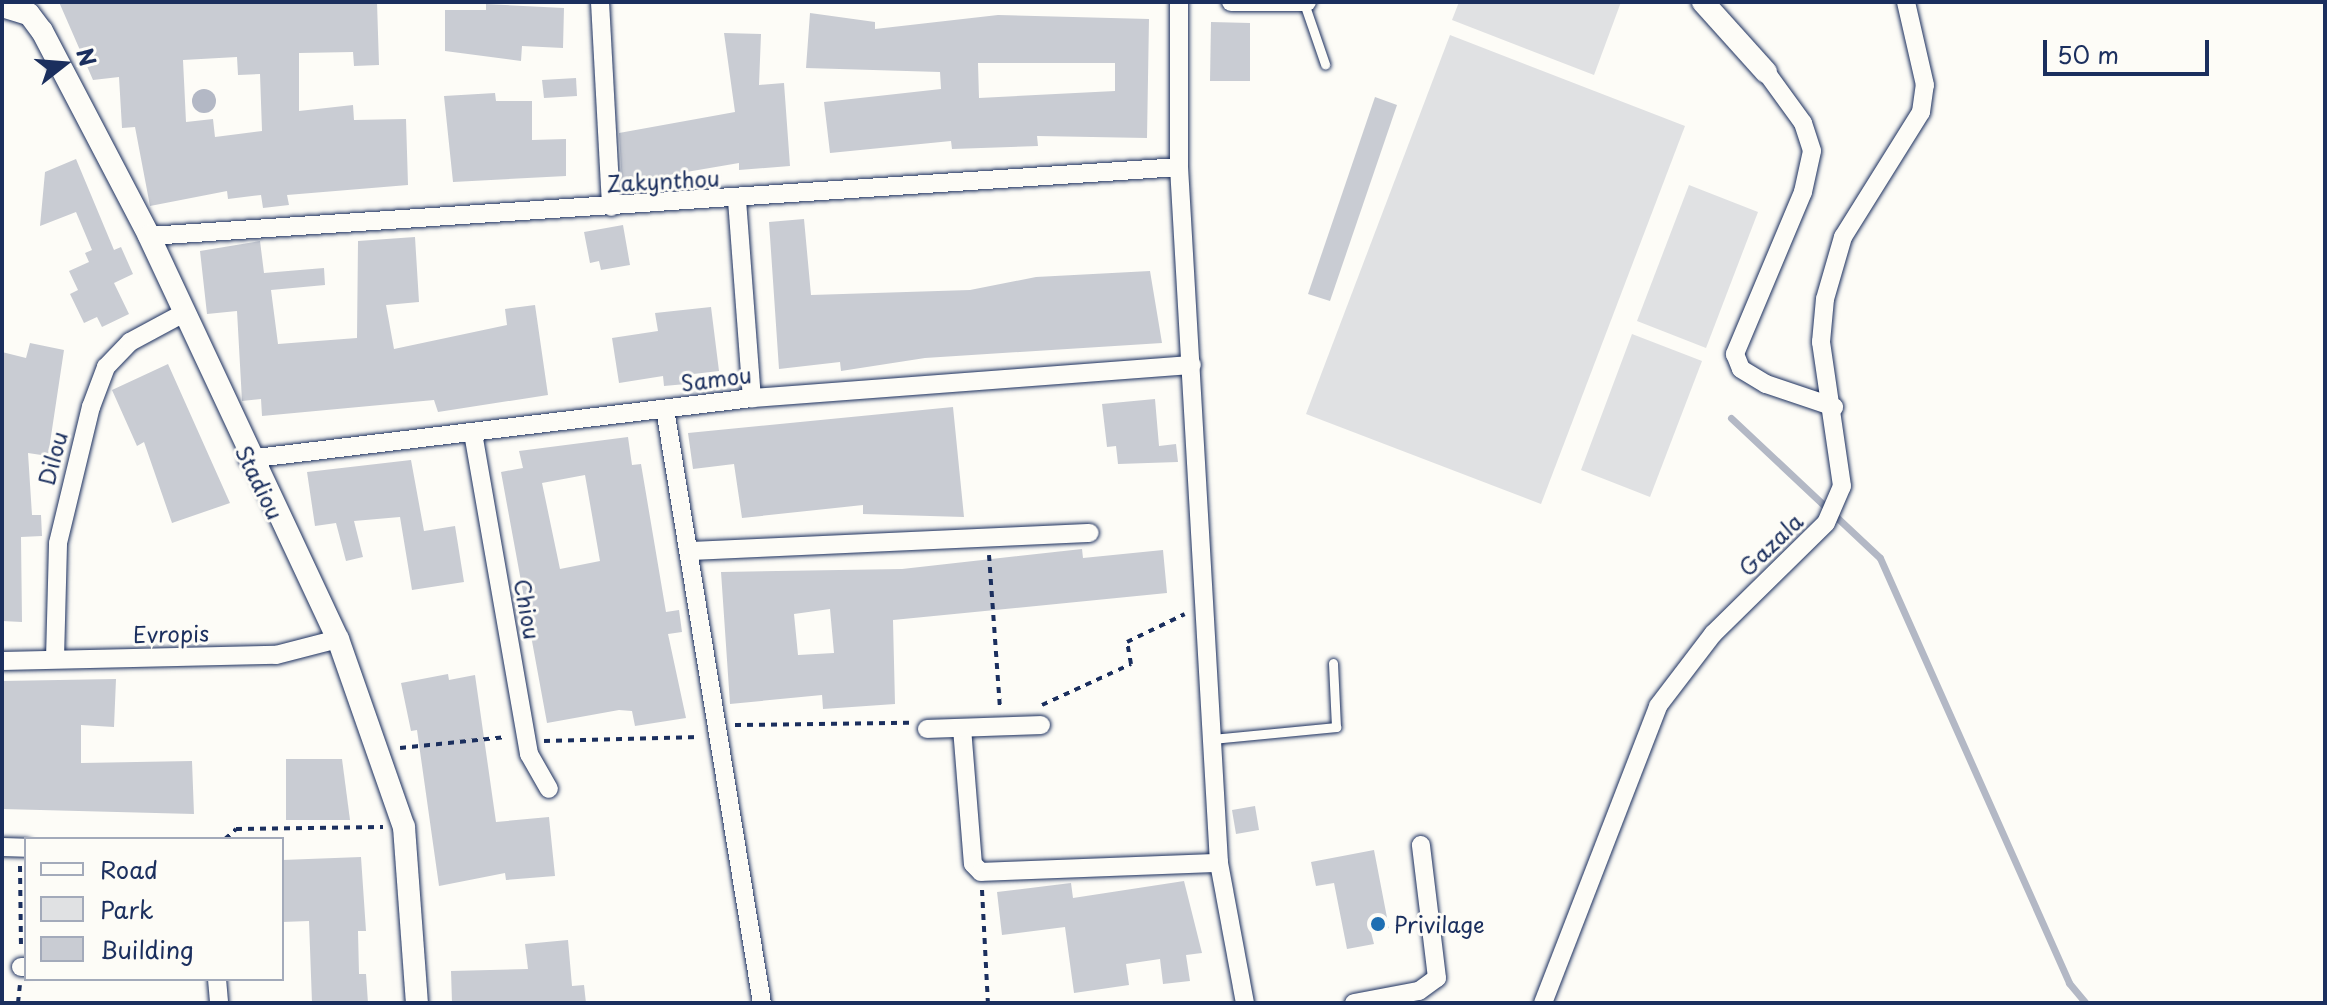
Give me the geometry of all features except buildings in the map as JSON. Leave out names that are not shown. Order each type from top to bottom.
[{"type":"street","points":[[600,2],[611,207]]},
{"type":"street","points":[[1179,2],[1179,167],[1219,863],[1245,1003]]},
{"type":"street","points":[[1231,2],[1306,3]]},
{"type":"street","points":[[1703,2],[1766,72],[1803,123],[1812,151],[1803,192],[1735,354],[1741,369],[1766,384],[1834,407]]},
{"type":"street","name":"Gazala","points":[[1543,1003],[1658,706],[1713,634],[1826,523],[1842,486],[1834,407],[1821,342],[1843,237],[1921,112],[1925,85],[1906,2]]},
{"type":"street","name":"Stadiou","points":[[16,6],[42,31],[149,236],[248,459],[338,639],[381,751],[404,827],[417,1003]]},
{"type":"street","name":"Zakynthou","points":[[149,236],[737,200],[1179,167]]},
{"type":"street","points":[[737,200],[752,398]]},
{"type":"street","name":"Dilou","points":[[55,659],[58,543],[91,407],[106,367],[130,342],[182,314]]},
{"type":"street","name":"Samou","points":[[248,459],[752,398],[1192,365]]},
{"type":"street","points":[[665,409],[721,731],[762,1003]]},
{"type":"street","name":"Chiou","points":[[473,433],[526,738],[549,789]]},
{"type":"street","points":[[689,551],[1090,533]]},
{"type":"street","name":"Evropis","points":[[2,661],[276,655],[338,639]]},
{"type":"street","points":[[927,729],[1041,725]]},
{"type":"street","points":[[962,728],[973,864],[981,872],[1219,863]]},
{"type":"street","points":[[1354,1003],[1419,991],[1437,978],[1421,845]]},
{"type":"street","points":[[217,981],[219,1003]]},
{"type":"lane","points":[[1306,3],[1325,64]]},
{"type":"lane","points":[[1212,739],[1336,727],[1333,663]]},
{"type":"path","points":[[988,536],[1001,727]]},
{"type":"path","points":[[1041,725],[1042,702],[1131,664],[1127,642],[1205,604]]},
{"type":"path","points":[[381,751],[526,738],[721,731],[899,719],[927,729]]},
{"type":"path","points":[[227,837],[236,829],[404,827]]},
{"type":"path","points":[[16,848],[24,967]]},
{"type":"path","points":[[981,872],[988,1003]]},
{"type":"green space","points":[[1459,2],[1621,2],[1594,75],[1452,20]]},
{"type":"green space","points":[[1450,35],[1685,126],[1541,504],[1306,414]]},
{"type":"green space","points":[[1689,185],[1758,212],[1706,348],[1637,321]]},
{"type":"green space","points":[[1632,334],[1702,361],[1650,497],[1581,470]]},
{"type":"shaded area","points":[[204,89],[213,92],[216,101],[213,110],[204,113],[195,110],[192,101],[195,92]]},
{"type":"waterway","points":[[1731,418],[1880,558],[2069,983],[2086,1003]]},
{"type":"place","name":"Privilage","points":[[1378,924]]}]
